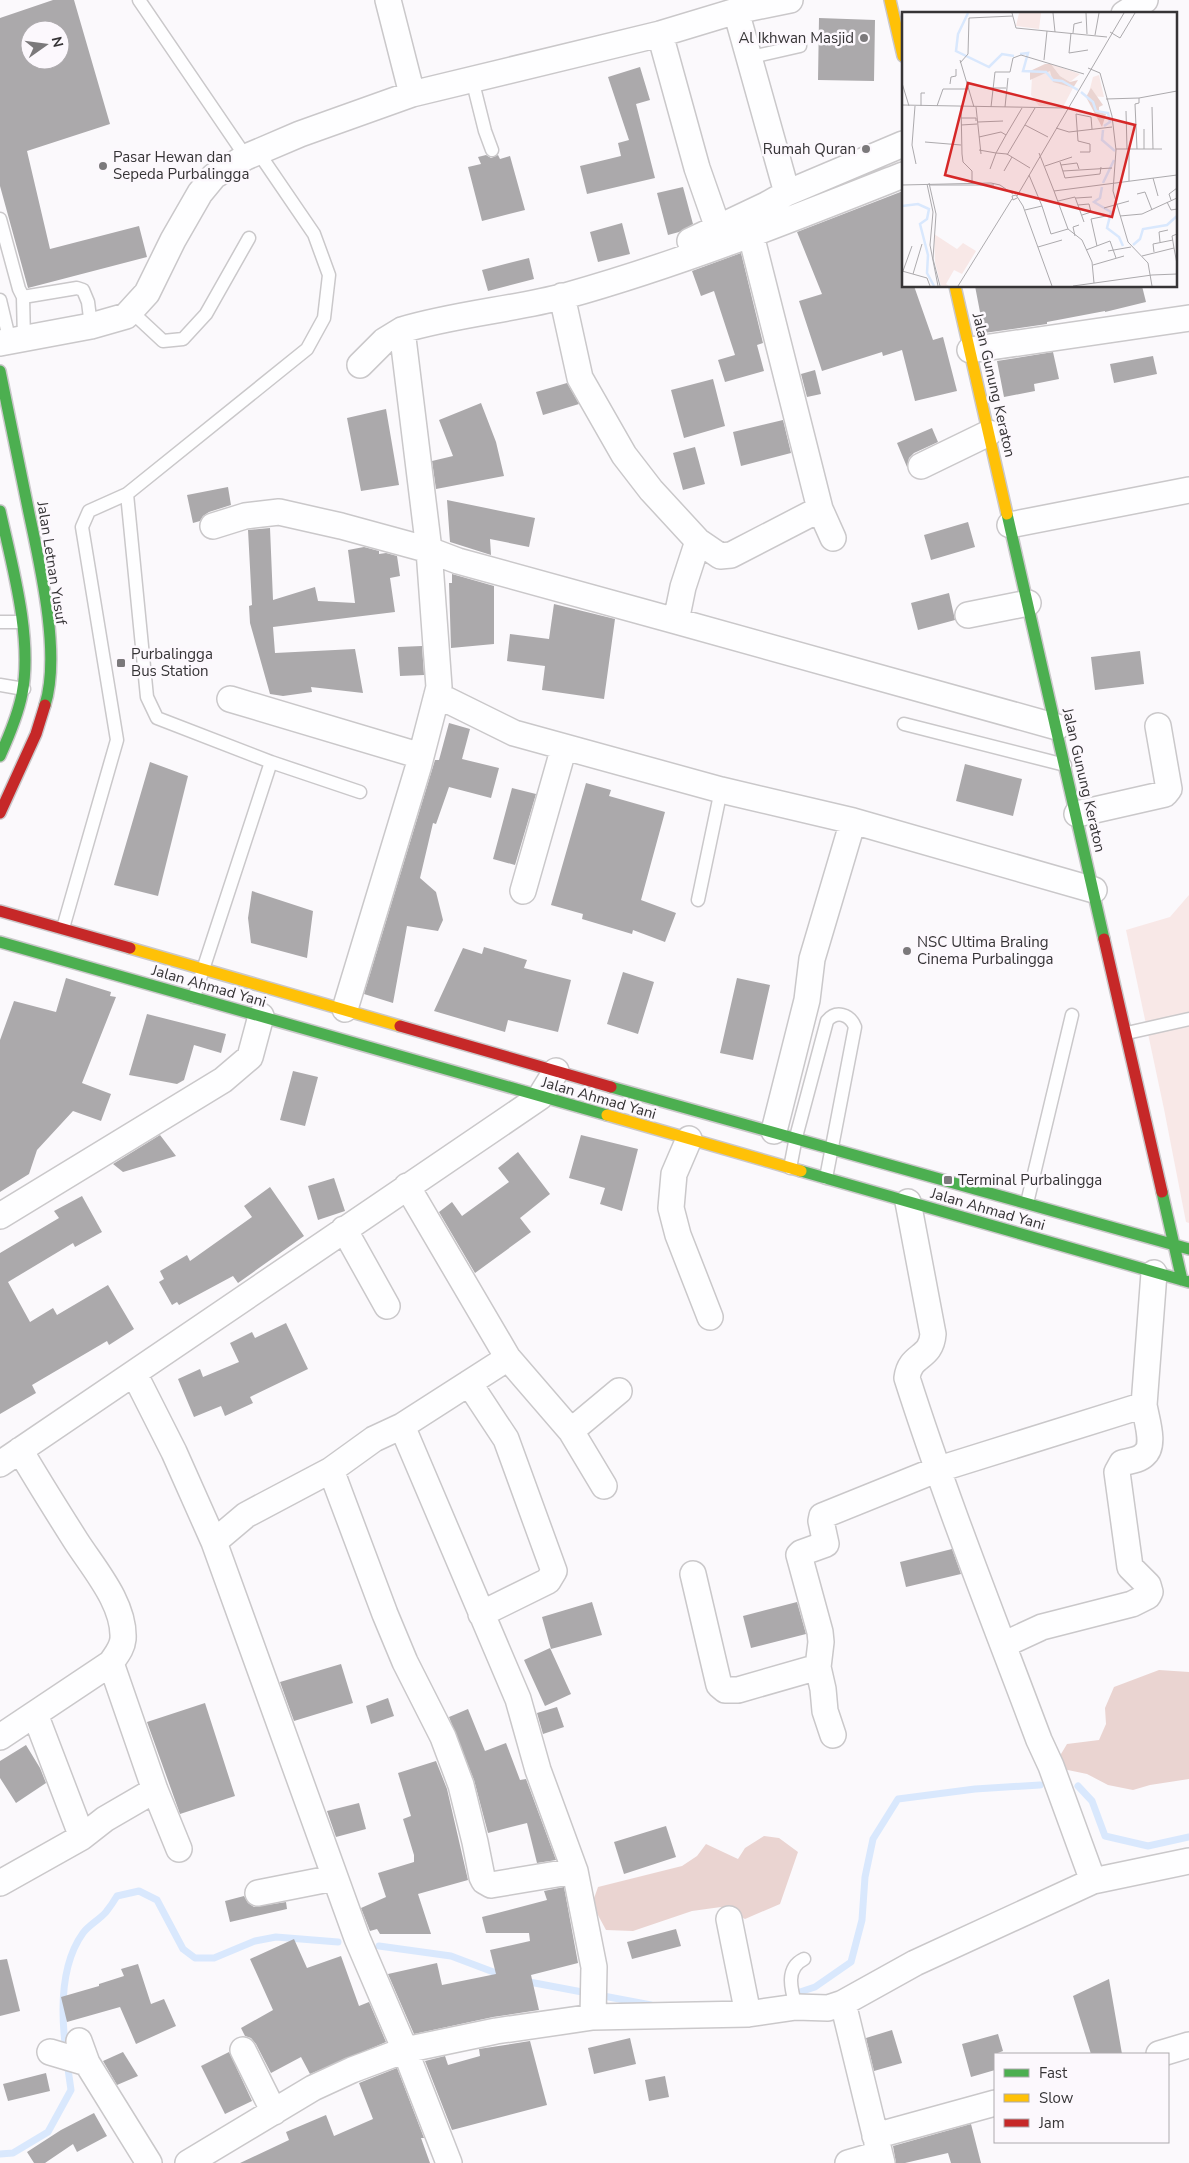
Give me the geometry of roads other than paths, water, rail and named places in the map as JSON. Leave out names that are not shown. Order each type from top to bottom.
[{"type":"main road","points":[[890,0],[902,52]]},
{"type":"main road","name":"Jalan Gunung Keraton","points":[[955,288],[1175,1245],[1186,1281]]},
{"type":"main road","name":"Jalan Letnan Yusuf","points":[[0,371],[43,581],[50,651],[49,692],[36,734],[0,813]]},
{"type":"main road","points":[[0,512],[16,588],[24,655],[23,689],[0,756]]},
{"type":"main road","name":"Jalan Ahmad Yani","points":[[0,911],[556,1071],[832,1147],[1189,1249]]},
{"type":"main road","name":"Jalan Ahmad Yani","points":[[0,942],[1186,1281]]},
{"type":"street","points":[[388,0],[412,94]]},
{"type":"street","points":[[11,342],[91,326],[126,316],[147,293],[173,240],[200,193],[214,176],[252,155],[300,134],[412,94],[660,34],[736,11],[790,0]]},
{"type":"street","points":[[1117,0],[1121,12]]},
{"type":"street","points":[[1125,12],[1145,0]]},
{"type":"street","points":[[736,11],[747,58],[787,193]]},
{"type":"street","points":[[660,34],[697,168],[718,228]]},
{"type":"street","points":[[446,304],[592,274],[682,245],[787,193],[902,144]]},
{"type":"street","points":[[360,365],[384,341],[402,330],[562,296],[751,235],[902,175]]},
{"type":"street","points":[[751,235],[820,509],[832,538]]},
{"type":"street","points":[[562,296],[580,378],[624,455],[651,490],[698,541],[720,556],[731,555],[820,509]]},
{"type":"street","points":[[970,350],[1189,318]]},
{"type":"street","points":[[345,1009],[421,756],[439,687],[429,550],[402,330]]},
{"type":"street","points":[[921,466],[989,433]]},
{"type":"street","points":[[1010,524],[1189,490]]},
{"type":"street","points":[[213,526],[245,516],[279,512],[341,526],[429,550],[458,561],[1057,727]]},
{"type":"street","points":[[676,621],[683,587],[698,541]]},
{"type":"street","points":[[968,615],[1028,603]]},
{"type":"street","points":[[437,695],[514,733],[721,790],[853,822],[1094,890]]},
{"type":"street","points":[[230,699],[421,756]]},
{"type":"street","points":[[1077,814],[1168,792],[1158,726]]},
{"type":"street","points":[[524,891],[564,747]]},
{"type":"street","points":[[785,1134],[808,1000],[812,959],[853,822]]},
{"type":"street","points":[[0,1216],[223,1080],[250,1058],[261,1016]]},
{"type":"street","points":[[0,1737],[111,1663],[122,1646],[123,1637],[117,1610],[106,1583],[10,1457],[540,1097],[556,1071]]},
{"type":"street","points":[[689,1139],[674,1174],[671,1208],[678,1235],[710,1317]]},
{"type":"street","points":[[407,1186],[508,1358],[571,1431],[604,1486]]},
{"type":"street","points":[[908,1202],[933,1334],[929,1350],[912,1362],[908,1369],[907,1378],[936,1470],[1039,1740],[1051,1766],[1093,1881]]},
{"type":"street","points":[[344,1229],[387,1306]]},
{"type":"street","points":[[1003,1645],[1042,1627],[1132,1604],[1148,1596],[1150,1592],[1148,1585],[1130,1567],[1117,1472],[1122,1463],[1138,1458],[1148,1452],[1150,1441],[1144,1405],[1154,1272]]},
{"type":"street","points":[[214,1542],[246,1515],[331,1470],[374,1440],[402,1426],[508,1358]]},
{"type":"street","points":[[134,1374],[174,1452],[214,1542],[334,1878],[449,2163]]},
{"type":"street","points":[[469,1383],[506,1439],[554,1570],[548,1581],[481,1614]]},
{"type":"street","points":[[571,1431],[619,1391]]},
{"type":"street","points":[[832,1735],[825,1711],[818,1667],[821,1642],[820,1632],[800,1554],[826,1544],[820,1521],[822,1516],[936,1470],[1144,1405]]},
{"type":"street","points":[[402,1426],[518,1699],[538,1770],[575,1870],[594,1968],[594,2011]]},
{"type":"street","points":[[331,1470],[402,1654],[443,1737],[461,1785],[482,1877],[491,1885],[575,1870]]},
{"type":"street","points":[[694,1574],[719,1685],[726,1690],[738,1690],[818,1667]]},
{"type":"street","points":[[111,1663],[154,1790],[179,1849]]},
{"type":"street","points":[[35,1714],[82,1836]]},
{"type":"street","points":[[0,1884],[82,1836],[154,1790]]},
{"type":"street","points":[[188,2163],[314,2088],[352,2070],[405,2050],[594,2011],[747,2005],[794,1998],[828,2008],[843,2003],[915,1963],[1093,1881],[1189,1861]]},
{"type":"street","points":[[258,1893],[334,1878]]},
{"type":"street","points":[[729,1919],[747,2005]]},
{"type":"street","points":[[843,2003],[879,2151]]},
{"type":"street","points":[[1162,2053],[1189,2045]]},
{"type":"street","points":[[243,2050],[274,2112]]},
{"type":"street","points":[[71,2054],[149,2163]]},
{"type":"street","points":[[848,2163],[994,2103]]},
{"type":"lane","points":[[63,928],[117,740],[82,527],[90,511],[127,494],[307,349],[324,318],[329,275],[314,234],[252,155],[139,0]]},
{"type":"lane","points":[[747,58],[800,46]]},
{"type":"lane","points":[[472,79],[485,131],[492,150]]},
{"type":"lane","points":[[0,219],[19,289],[23,297],[11,342]]},
{"type":"lane","points":[[126,316],[134,314],[163,341],[183,339],[206,314],[249,238]]},
{"type":"lane","points":[[23,297],[77,288],[83,290],[86,296],[91,326]]},
{"type":"lane","points":[[0,300],[11,342]]},
{"type":"lane","points":[[127,494],[147,697],[157,718],[270,762],[360,792]]},
{"type":"lane","points":[[0,622],[20,622]]},
{"type":"lane","points":[[0,685],[49,692]]},
{"type":"lane","points":[[904,724],[1065,765]]},
{"type":"lane","points":[[194,997],[270,762]]},
{"type":"lane","points":[[698,900],[721,790]]},
{"type":"lane","points":[[790,1168],[785,1134],[827,1021],[835,1015],[845,1015],[851,1019],[855,1027],[826,1178]]},
{"type":"lane","points":[[1027,1203],[1072,1015]]},
{"type":"lane","points":[[1127,1033],[1189,1019]]},
{"type":"lane","points":[[794,1998],[791,1970],[796,1963],[804,1959]]},
{"type":"waterway","points":[[791,1995],[815,1987],[851,1962],[862,1920],[865,1877],[873,1839],[898,1799],[975,1789],[1040,1785]]},
{"type":"waterway","points":[[1078,1786],[1092,1801],[1105,1836],[1148,1846],[1189,1837]]},
{"type":"waterway","points":[[66,2051],[63,2006],[66,1975],[70,1960],[75,1946],[83,1933],[106,1912],[117,1896],[139,1891],[157,1900],[183,1949],[195,1958],[214,1958],[255,1941],[276,1937],[338,1942]]},
{"type":"waterway","points":[[379,1946],[451,1956],[504,1976]]},
{"type":"waterway","points":[[524,1981],[651,2005]]},
{"type":"waterway","points":[[0,2154],[13,2153],[48,2132],[71,2090],[67,2062]]},
{"type":"place","name":"Al Ikhwan Masjid","points":[[864,38]]},
{"type":"place","name":"Rumah Quran","points":[[866,149]]},
{"type":"place","name":"Pasar Hewan dan Sepeda Purbalingga","points":[[103,166]]},
{"type":"place","name":"Purbalingga Bus Station","points":[[121,663]]},
{"type":"place","name":"NSC Ultima Braling Cinema Purbalingga","points":[[907,951]]},
{"type":"place","name":"Terminal Purbalingga","points":[[948,1180]]}]
